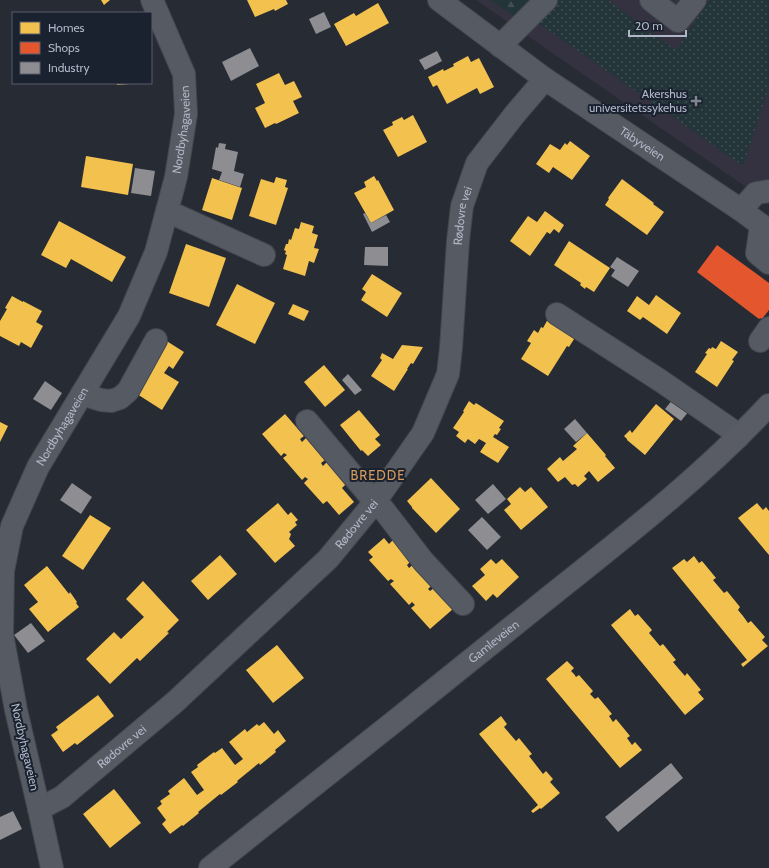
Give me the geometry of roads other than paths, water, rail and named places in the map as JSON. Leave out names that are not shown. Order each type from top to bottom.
[{"type":"main road","name":"Gamleveien","points":[[210,868],[620,540],[684,487],[738,437],[769,405]]},
{"type":"street","name":"Nordbyhagaveien","points":[[52,868],[16,710],[2,634],[3,571],[12,526],[34,475],[130,316],[156,252],[176,177],[186,114],[184,74],[152,0]]},
{"type":"street","name":"Täbyveien","points":[[439,0],[545,79],[741,210],[765,228]]},
{"type":"street","points":[[500,46],[546,0]]},
{"type":"street","points":[[651,0],[678,21],[695,0]]},
{"type":"street","name":"Rødovre vei","points":[[39,809],[62,797],[175,702],[328,559],[375,502],[423,434],[448,374],[462,206],[477,163],[515,114],[545,79]]},
{"type":"street","points":[[741,210],[756,193],[769,191]]},
{"type":"street","points":[[167,211],[264,255]]},
{"type":"street","points":[[765,228],[757,253],[769,263]]},
{"type":"street","points":[[557,314],[667,384],[729,428],[738,437]]},
{"type":"street","points":[[82,394],[101,400],[111,401],[120,398],[128,391],[156,340]]},
{"type":"street","points":[[307,421],[375,502],[383,509],[423,561],[463,604]]},
{"type":"place","name":"Akershus universitetssykehus","points":[[696,101]]},
{"type":"district","name":"BREDDE","points":[[378,475]]}]
